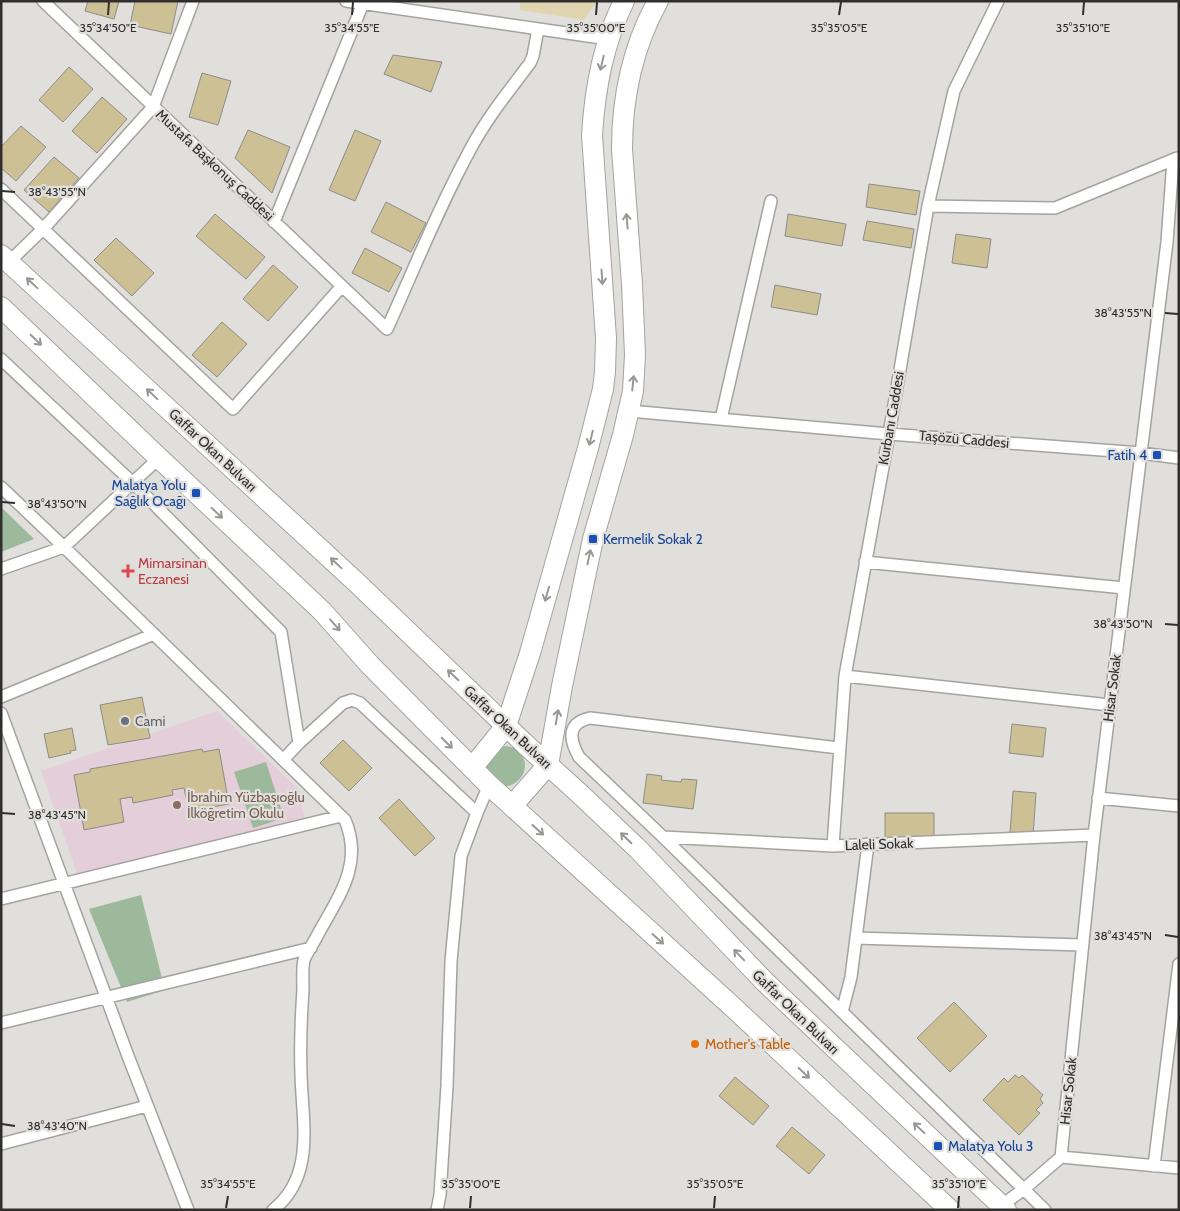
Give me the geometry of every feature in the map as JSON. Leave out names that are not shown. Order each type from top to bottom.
[{"type":"highway","points":[[472,768],[506,726],[530,653],[604,389],[606,338],[592,135],[601,67],[608,39],[624,1]]},
{"type":"highway","points":[[512,806],[548,765],[562,686],[593,539],[629,411],[635,355],[622,126],[624,104],[632,64],[644,30],[658,1]]},
{"type":"highway","name":"Gaffar Okan Bulvarı","points":[[5,258],[356,582],[526,746],[638,849],[764,982],[1003,1208]]},
{"type":"highway","points":[[1,307],[322,611],[370,666],[489,785],[735,1009],[950,1210]]},
{"type":"street","name":"Mustafa Başkonuş Caddesi","points":[[43,1],[387,329],[444,202],[472,147],[498,106],[530,63],[538,29]]},
{"type":"street","points":[[5,258],[43,229],[153,107],[193,1]]},
{"type":"street","points":[[346,1],[608,39]]},
{"type":"street","name":"Kurbanı Caddesi","points":[[833,846],[845,676],[928,206],[954,91],[998,1]]},
{"type":"street","points":[[274,222],[363,2]]},
{"type":"street","points":[[928,206],[1055,208],[1176,159]]},
{"type":"street","name":"Hisar Sokak","points":[[1061,1157],[1098,798],[1176,159]]},
{"type":"street","points":[[1,189],[233,409],[342,286]]},
{"type":"street","points":[[721,419],[771,201]]},
{"type":"street","points":[[1,358],[133,483],[281,632],[299,743]]},
{"type":"street","name":"Taşözü Caddesi","points":[[629,411],[889,434],[1141,453],[1179,458]]},
{"type":"street","points":[[1,570],[64,547],[159,458]]},
{"type":"street","points":[[1,487],[345,820],[350,836],[351,864],[345,884],[304,960],[301,1074],[304,1132],[302,1156],[298,1174],[292,1188],[273,1210]]},
{"type":"street","points":[[865,562],[1124,588]]},
{"type":"street","points":[[1,697],[154,634]]},
{"type":"street","points":[[845,676],[1110,705]]},
{"type":"street","points":[[283,760],[343,703],[352,700],[360,702],[477,813]]},
{"type":"street","points":[[1,713],[106,998],[188,1210]]},
{"type":"street","points":[[840,748],[598,718],[582,720],[574,726],[572,734],[575,750],[579,757],[664,837],[1045,1210]]},
{"type":"street","points":[[437,1210],[440,1195],[446,1096],[451,961],[461,856],[489,785]]},
{"type":"street","points":[[1098,798],[1179,806]]},
{"type":"street","points":[[1,899],[342,816]]},
{"type":"street","name":"Laleli Sokak","points":[[664,837],[833,846],[1094,834]]},
{"type":"street","points":[[842,1012],[852,977],[868,844]]},
{"type":"street","points":[[856,938],[1082,945]]},
{"type":"street","points":[[1,1023],[311,948]]},
{"type":"street","points":[[1154,1166],[1179,964]]},
{"type":"street","points":[[1,1144],[147,1106]]},
{"type":"street","points":[[1003,1208],[1061,1157],[1179,1168]]},
{"type":"shaded area","name":"İbrahim Yüzbaşıoğlu İlköğretim Okulu","points":[[217,711],[298,789],[305,821],[78,876],[41,771]]},
{"type":"green space","points":[[1,507],[34,539],[1,552]]},
{"type":"green space","points":[[506,746],[520,753],[524,759],[525,766],[524,773],[520,779],[514,784],[505,787],[484,771],[486,758],[499,747]]},
{"type":"green space","points":[[266,762],[284,818],[253,828],[234,772]]},
{"type":"green space","points":[[141,895],[165,990],[127,1002],[89,909]]},
{"type":"sand","points":[[520,1],[597,1],[584,20],[520,10]]},
{"type":"building","points":[[88,1],[119,1],[114,19],[85,11]]},
{"type":"building","points":[[135,1],[178,1],[171,34],[130,25]]},
{"type":"building","points":[[393,55],[442,62],[431,92],[384,74]]},
{"type":"building","points":[[69,67],[93,89],[63,122],[39,100]]},
{"type":"building","points":[[202,73],[231,81],[218,125],[189,117]]},
{"type":"building","points":[[102,97],[127,119],[97,153],[72,131]]},
{"type":"building","points":[[21,126],[46,147],[16,181],[1,168],[1,147]]},
{"type":"building","points":[[248,130],[290,147],[272,193],[235,158]]},
{"type":"building","points":[[355,130],[381,141],[355,201],[329,190]]},
{"type":"building","points":[[54,157],[79,178],[49,212],[24,190]]},
{"type":"building","points":[[869,184],[920,191],[916,215],[866,207]]},
{"type":"building","points":[[386,202],[426,223],[411,252],[371,232]]},
{"type":"building","points":[[215,214],[265,257],[246,279],[196,236]]},
{"type":"building","points":[[788,214],[846,224],[842,246],[785,236]]},
{"type":"building","points":[[867,221],[914,229],[911,248],[863,240]]},
{"type":"building","points":[[956,234],[991,239],[987,268],[952,263]]},
{"type":"building","points":[[116,238],[154,273],[132,296],[94,260]]},
{"type":"building","points":[[365,248],[402,268],[389,292],[352,273]]},
{"type":"building","points":[[273,265],[298,287],[268,321],[243,299]]},
{"type":"building","points":[[775,285],[821,294],[817,315],[771,307]]},
{"type":"building","points":[[222,322],[247,344],[217,377],[192,355]]},
{"type":"building","name":"Cami","points":[[142,697],[150,738],[108,745],[100,705]]},
{"type":"building","points":[[1012,724],[1046,728],[1043,757],[1009,753]]},
{"type":"building","points":[[72,728],[76,750],[49,758],[44,734]]},
{"type":"building","points":[[343,740],[372,768],[349,791],[320,763]]},
{"type":"building","points":[[202,749],[203,752],[219,749],[229,804],[189,811],[184,788],[172,790],[173,795],[133,803],[132,797],[120,799],[124,822],[84,830],[74,775],[90,772],[90,769]]},
{"type":"building","points":[[647,774],[662,776],[661,780],[681,782],[682,779],[697,780],[693,809],[643,803]]},
{"type":"building","points":[[1013,791],[1036,793],[1033,836],[1010,834]]},
{"type":"building","points":[[399,799],[435,838],[415,856],[379,818]]},
{"type":"building","points":[[885,813],[934,813],[934,840],[885,840]]},
{"type":"building","points":[[954,1002],[987,1036],[950,1072],[917,1038]]},
{"type":"building","points":[[1015,1075],[1019,1078],[1022,1075],[1043,1095],[1040,1099],[1043,1103],[1036,1110],[1040,1113],[1019,1135],[983,1100],[1004,1078],[1008,1082]]},
{"type":"building","points":[[735,1077],[769,1106],[753,1125],[719,1096]]},
{"type":"building","points":[[792,1127],[825,1155],[809,1174],[776,1146]]},
{"type":"place","name":"Fatih 4","points":[[1157,455]]},
{"type":"place","name":"Malatya Yolu Sağlık Ocağı","points":[[196,493]]},
{"type":"place","name":"Kermelik Sokak 2","points":[[593,539]]},
{"type":"place","name":"Mimarsinan Eczanesi","points":[[128,571]]},
{"type":"place","name":"Cami","points":[[125,721]]},
{"type":"place","name":"İbrahim Yüzbaşıoğlu İlköğretim Okulu","points":[[177,805]]},
{"type":"place","name":"Mother's Table","points":[[695,1044]]},
{"type":"place","name":"Malatya Yolu 3","points":[[938,1146]]}]
